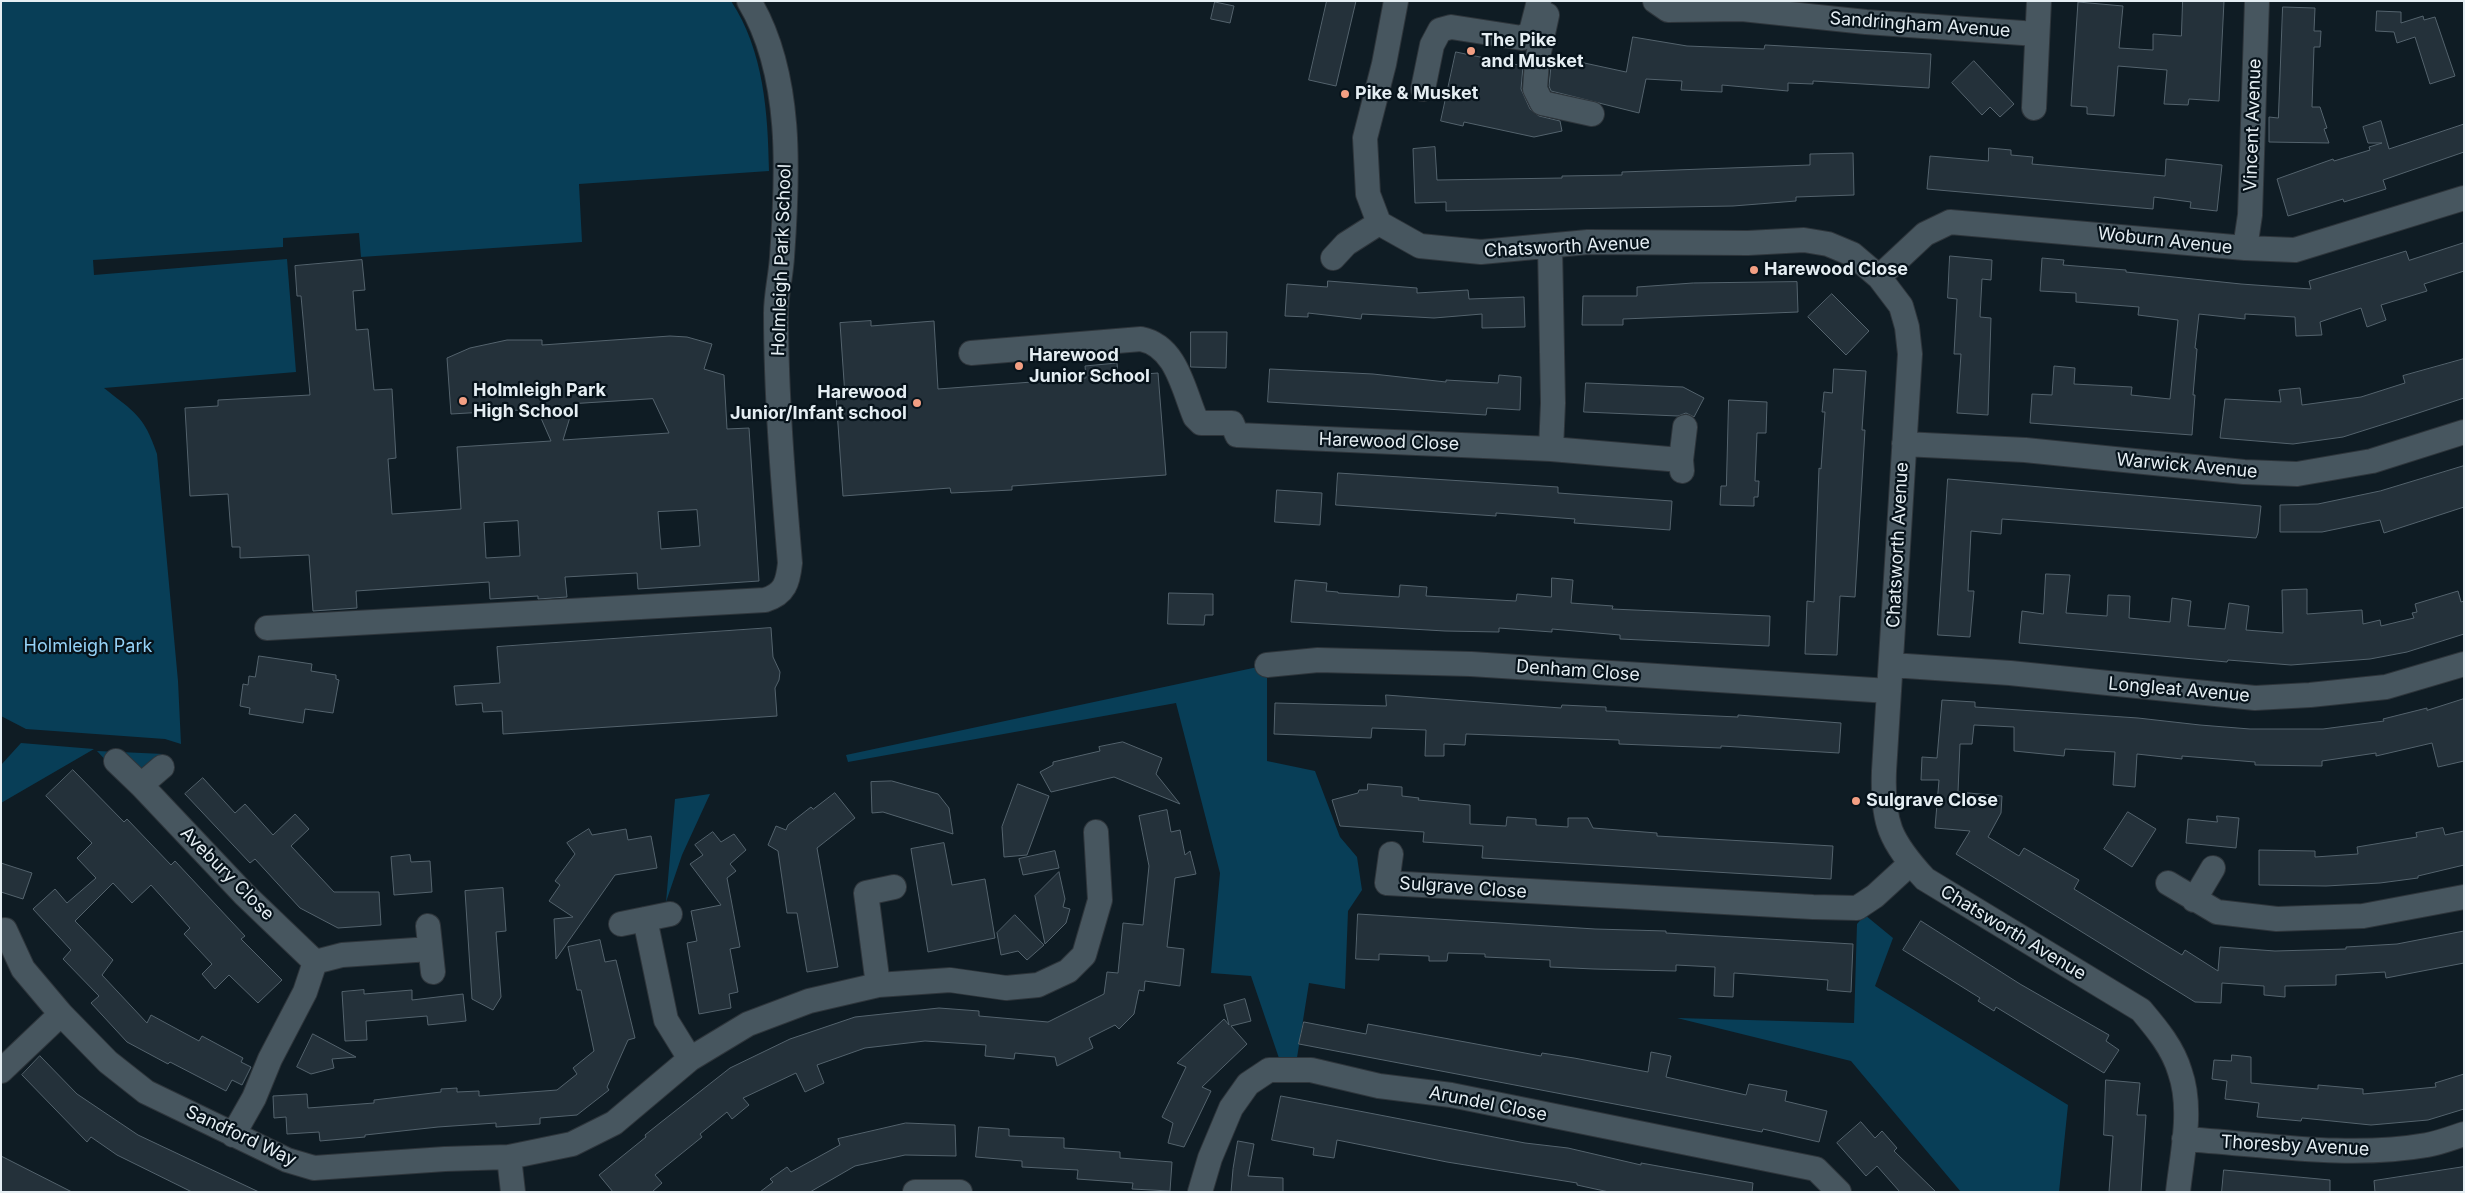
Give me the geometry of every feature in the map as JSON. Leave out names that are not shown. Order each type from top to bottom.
[{"type":"street","points":[[1332,258],[1346,244],[1379,223],[1368,194],[1366,138],[1384,64],[1396,1]]},
{"type":"street","points":[[1422,89],[1432,45],[1440,30],[1451,27],[1522,38],[1531,32],[1538,1]]},
{"type":"street","points":[[1550,1],[1537,61],[1535,89],[1542,102],[1592,114]]},
{"type":"street","name":"Sandringham Avenue","points":[[1655,1],[1668,10],[1759,6],[1866,22],[2037,34]]},
{"type":"street","points":[[2034,108],[2039,1]]},
{"type":"street","name":"Vincent Avenue","points":[[2245,248],[2250,215],[2257,1]]},
{"type":"street","name":"Holmleigh Park School","points":[[267,628],[766,600],[778,594],[788,581],[790,563],[778,392],[776,311],[782,257],[787,160],[783,111],[776,72],[770,49],[750,2]]},
{"type":"street","name":"Woburn Avenue","points":[[1879,277],[1925,234],[1950,222],[2245,248],[2295,250],[2464,198]]},
{"type":"street","name":"Chatsworth Avenue","points":[[1379,223],[1420,246],[1481,252],[1588,242],[1748,243],[1804,240],[1828,244],[1852,254],[1879,277],[1901,306],[1907,327],[1910,354],[1883,803],[1892,835],[1910,863],[1926,879],[2142,1010],[2164,1038],[2181,1073],[2186,1112],[2178,1192]]},
{"type":"street","points":[[1550,247],[1553,403],[1551,449]]},
{"type":"street","name":"Harewood Close","points":[[970,353],[1141,338],[1152,341],[1174,363],[1195,417],[1201,423],[1232,424],[1236,435],[1286,447],[1551,449],[1682,466],[1685,427]]},
{"type":"street","name":"Warwick Avenue","points":[[1904,444],[2024,450],[2244,472],[2297,474],[2372,461],[2464,432]]},
{"type":"street","name":"Denham Close","points":[[1268,665],[1318,660],[1471,664],[1889,691]]},
{"type":"street","name":"Longleat Avenue","points":[[1891,665],[2010,673],[2254,698],[2310,695],[2386,687],[2464,664]]},
{"type":"street","name":"Avebury Close","points":[[116,761],[244,894],[315,962]]},
{"type":"street","points":[[141,785],[162,767]]},
{"type":"street","name":"Sandford Way","points":[[5,930],[23,969],[61,1014],[108,1062],[146,1092],[287,1160],[314,1168],[445,1159],[509,1157],[572,1144],[614,1123],[690,1058],[748,1024],[810,1000],[878,985],[950,980],[1006,988],[1038,985],[1068,971],[1084,956],[1100,900],[1096,832]]},
{"type":"street","name":"Sulgrave Close","points":[[1391,854],[1388,883],[1857,908],[1875,896],[1910,863]]},
{"type":"street","points":[[2194,900],[2213,868]]},
{"type":"street","points":[[2168,883],[2217,912],[2278,919],[2362,916],[2464,897]]},
{"type":"street","points":[[878,985],[866,893],[894,887]]},
{"type":"street","points":[[621,924],[670,914]]},
{"type":"street","points":[[645,919],[666,1020],[690,1058]]},
{"type":"street","points":[[233,1134],[254,1098],[270,1059],[305,992],[315,962],[342,955],[430,949]]},
{"type":"street","points":[[1,1071],[61,1014]]},
{"type":"street","name":"Arundel Close","points":[[1200,1192],[1210,1158],[1231,1108],[1248,1084],[1269,1070],[1311,1070],[1379,1086],[1451,1095],[1816,1169],[1839,1192]]},
{"type":"street","name":"Thoresby Avenue","points":[[2184,1139],[2363,1152],[2428,1145],[2464,1134]]},
{"type":"street","points":[[509,1157],[512,1192]]},
{"type":"street","points":[[915,1192],[960,1192]]},
{"type":"green space","name":"Holmleigh Park","points":[[1,1],[731,1],[751,40],[762,83],[769,171],[579,184],[582,242],[361,257],[359,233],[283,238],[283,247],[93,260],[94,275],[287,259],[296,372],[104,388],[137,415],[147,431],[157,454],[178,681],[181,744],[165,739],[26,729],[1,716]]},
{"type":"green space","points":[[1267,665],[1267,761],[1315,771],[1340,837],[1357,857],[1362,890],[1348,911],[1345,989],[1309,983],[1295,1070],[1283,1070],[1251,976],[1211,973],[1220,873],[1176,703],[848,762],[846,755]]},
{"type":"green space","points":[[21,743],[94,749],[1,803],[1,765]]},
{"type":"green space","points":[[97,751],[164,754],[145,767],[134,769],[111,766]]},
{"type":"green space","points":[[710,794],[682,855],[666,902],[675,799]]},
{"type":"green space","points":[[1865,915],[1893,938],[1875,986],[2068,1105],[2059,1192],[1961,1192],[1851,1061],[1677,1018],[1854,1023],[1857,924]]},
{"type":"building","points":[[1327,1],[1356,1],[1336,86],[1309,80]]},
{"type":"building","points":[[2183,1],[2224,1],[2219,101],[2189,99],[2188,105],[2164,104],[2167,70],[2118,66],[2114,116],[2087,114],[2087,107],[2071,106],[2078,2],[2123,6],[2119,48],[2153,50],[2153,34],[2181,36]]},
{"type":"building","points":[[1215,2],[1234,6],[1230,23],[1211,19]]},
{"type":"building","points":[[2283,7],[2315,8],[2314,31],[2321,31],[2320,47],[2314,47],[2312,107],[2320,107],[2327,128],[2324,129],[2329,143],[2269,142],[2269,117],[2278,118]]},
{"type":"building","points":[[2377,11],[2401,12],[2401,23],[2423,16],[2424,20],[2435,17],[2455,76],[2430,84],[2415,37],[2397,43],[2394,32],[2376,31]]},
{"type":"building","points":[[1633,37],[1687,46],[1764,49],[1765,45],[1931,54],[1929,88],[1813,81],[1813,84],[1788,83],[1788,91],[1722,85],[1722,92],[1681,90],[1682,81],[1646,79],[1639,113],[1551,91],[1549,86],[1552,56],[1626,72]]},
{"type":"building","points":[[1456,52],[1523,66],[1521,89],[1530,109],[1539,116],[1560,121],[1562,131],[1534,137],[1464,122],[1463,126],[1441,121]]},
{"type":"building","points":[[1974,61],[2014,104],[2000,117],[1990,107],[1982,115],[1952,83]]},
{"type":"building","points":[[2381,121],[2389,149],[2464,124],[2464,152],[2383,180],[2386,189],[2344,202],[2343,199],[2288,216],[2277,179],[2333,159],[2334,161],[2370,150],[2369,147],[2382,143],[2368,143],[2363,127]]},
{"type":"building","points":[[1435,147],[1437,180],[1562,178],[1562,176],[1622,175],[1622,172],[1810,165],[1810,154],[1853,153],[1854,195],[1796,197],[1796,201],[1733,206],[1446,211],[1446,202],[1415,203],[1413,149]]},
{"type":"building","points":[[1989,148],[2011,150],[2011,155],[2033,157],[2032,164],[2165,176],[2166,159],[2222,165],[2217,211],[2190,208],[2191,202],[2154,197],[2153,209],[1927,189],[1930,156],[1988,161]]},
{"type":"building","points":[[2464,243],[2464,271],[2424,284],[2427,291],[2381,305],[2386,320],[2367,327],[2361,308],[2320,322],[2322,335],[2296,336],[2295,317],[2245,314],[2245,319],[2199,314],[2195,348],[2197,349],[2192,435],[2030,423],[2032,394],[2052,395],[2054,366],[2075,368],[2074,384],[2132,387],[2131,395],[2170,399],[2178,320],[2138,315],[2139,307],[2076,302],[2076,293],[2040,291],[2042,258],[2064,260],[2063,265],[2126,270],[2126,272],[2241,284],[2311,289],[2309,281],[2406,251],[2409,260]]},
{"type":"building","points":[[1950,256],[1992,260],[1991,280],[1982,279],[1980,317],[1991,318],[1988,415],[1957,413],[1961,354],[1954,354],[1957,299],[1948,298]]},
{"type":"building","points":[[362,260],[365,290],[353,291],[356,330],[368,329],[374,390],[392,389],[396,458],[388,459],[392,514],[461,509],[457,447],[551,441],[537,409],[451,414],[447,358],[470,348],[507,340],[542,340],[542,345],[670,336],[687,337],[712,344],[704,369],[724,375],[727,429],[749,428],[759,581],[638,589],[637,573],[565,577],[567,597],[538,599],[538,596],[490,599],[489,582],[356,591],[357,608],[313,611],[309,555],[240,558],[240,547],[232,547],[228,494],[190,496],[185,408],[218,406],[218,400],[310,395],[301,296],[297,296],[295,266]],"holes":[[[653,399],[669,433],[563,440],[574,404]],[[697,510],[700,546],[661,549],[658,512]],[[518,521],[520,556],[486,558],[484,523]]]},
{"type":"building","points":[[1328,281],[1417,288],[1417,293],[1468,290],[1469,299],[1524,297],[1525,327],[1482,328],[1482,314],[1434,318],[1362,314],[1361,319],[1308,313],[1308,317],[1285,316],[1287,284],[1327,287]]},
{"type":"building","points":[[1797,282],[1798,312],[1623,319],[1623,325],[1582,325],[1583,296],[1637,296],[1637,287],[1693,283]]},
{"type":"building","points":[[1832,294],[1869,331],[1846,355],[1808,317]]},
{"type":"building","points":[[871,321],[871,326],[934,321],[938,389],[1086,378],[1085,366],[1117,363],[1118,376],[1158,373],[1166,475],[1012,486],[1012,490],[951,493],[950,488],[843,496],[836,396],[845,396],[840,323]]},
{"type":"building","points":[[1191,332],[1227,332],[1226,368],[1191,367]]},
{"type":"building","points":[[2464,359],[2464,398],[2400,419],[2343,437],[2293,444],[2220,438],[2225,399],[2281,402],[2279,390],[2300,388],[2302,405],[2361,397],[2405,383],[2403,376]]},
{"type":"building","points":[[1270,369],[1373,374],[1446,382],[1446,380],[1498,383],[1499,375],[1521,377],[1520,410],[1487,408],[1486,415],[1268,402]]},
{"type":"building","points":[[1834,369],[1866,371],[1862,430],[1865,430],[1855,597],[1840,596],[1837,655],[1805,654],[1807,601],[1814,602],[1819,468],[1821,469],[1825,412],[1822,412],[1824,392],[1832,393]]},
{"type":"building","points":[[1586,383],[1683,387],[1704,398],[1694,417],[1686,413],[1678,416],[1584,412]]},
{"type":"building","points":[[1729,400],[1767,402],[1766,433],[1757,433],[1755,481],[1759,481],[1758,497],[1754,497],[1754,506],[1720,505],[1721,486],[1726,486]]},
{"type":"building","points":[[2464,466],[2464,507],[2384,533],[2380,520],[2322,532],[2280,532],[2280,505],[2318,504],[2380,491]]},
{"type":"building","points":[[1338,473],[1558,487],[1558,493],[1672,501],[1670,530],[1574,523],[1575,519],[1496,513],[1496,516],[1336,505]]},
{"type":"building","points":[[1948,479],[2261,506],[2258,533],[2256,538],[2002,519],[2001,534],[1971,531],[1968,591],[1974,591],[1970,637],[1938,635]]},
{"type":"building","points":[[1277,490],[1322,493],[1320,525],[1275,522]]},
{"type":"building","points":[[2046,574],[2070,575],[2066,613],[2107,616],[2108,595],[2130,596],[2129,618],[2170,622],[2172,598],[2191,601],[2188,626],[2225,629],[2229,603],[2249,606],[2246,630],[2283,633],[2282,590],[2307,589],[2307,614],[2362,610],[2363,624],[2380,620],[2381,626],[2414,618],[2412,613],[2417,612],[2415,604],[2458,591],[2461,602],[2464,601],[2464,634],[2407,652],[2370,659],[2291,665],[2228,660],[2227,662],[2019,643],[2022,611],[2043,614]]},
{"type":"building","points":[[1552,578],[1573,580],[1571,603],[1613,606],[1612,609],[1770,616],[1769,646],[1620,639],[1620,635],[1552,629],[1552,632],[1499,628],[1499,632],[1445,631],[1291,622],[1295,580],[1327,583],[1326,591],[1338,593],[1399,597],[1400,585],[1427,587],[1426,596],[1516,601],[1517,594],[1551,597]]},
{"type":"building","points":[[1169,593],[1213,594],[1213,615],[1205,615],[1204,625],[1168,624]]},
{"type":"building","points":[[771,628],[773,657],[780,672],[775,688],[777,716],[503,734],[502,711],[483,712],[482,703],[456,705],[454,686],[500,683],[497,647]]},
{"type":"building","points":[[259,656],[312,664],[311,671],[336,675],[336,679],[339,680],[333,713],[305,709],[303,723],[249,714],[250,708],[240,706],[243,684],[248,685],[249,676],[255,677]]},
{"type":"building","points":[[1386,695],[1561,708],[1562,705],[1606,707],[1606,711],[1738,717],[1738,715],[1841,723],[1839,753],[1721,746],[1721,748],[1619,744],[1619,740],[1466,734],[1465,745],[1444,744],[1444,756],[1425,756],[1426,730],[1372,728],[1371,738],[1274,734],[1275,703],[1386,706]]},
{"type":"building","points":[[2464,699],[2464,761],[2438,767],[2432,743],[2376,756],[2376,753],[2322,761],[2322,766],[2255,765],[2255,762],[2182,756],[2182,759],[2137,754],[2135,787],[2113,785],[2115,752],[2065,749],[2064,756],[2014,751],[2014,727],[1974,725],[1972,744],[1960,744],[1958,792],[2002,796],[2001,813],[1988,837],[2019,856],[2024,848],[2079,880],[2074,889],[2182,955],[2185,950],[2218,971],[2220,947],[2275,951],[2346,949],[2346,947],[2397,944],[2464,931],[2464,963],[2386,978],[2385,972],[2336,975],[2336,985],[2285,986],[2285,997],[2264,995],[2264,986],[2222,983],[2221,1003],[2195,1002],[1956,854],[1970,831],[1935,828],[1939,780],[1921,780],[1922,757],[1937,758],[1942,700],[1975,702],[1975,707],[2138,718],[2250,729],[2323,729],[2384,721],[2383,719],[2427,708],[2427,710]]},
{"type":"building","points":[[1123,742],[1162,758],[1156,774],[1180,804],[1114,777],[1051,792],[1040,772],[1053,765],[1053,762],[1100,751],[1099,747]]},
{"type":"building","points":[[73,770],[124,822],[127,819],[171,865],[175,861],[245,936],[241,939],[282,980],[258,1003],[229,975],[215,989],[202,974],[212,964],[184,934],[190,928],[151,885],[132,903],[113,883],[75,921],[113,960],[102,975],[147,1023],[151,1015],[199,1041],[202,1036],[243,1058],[241,1062],[251,1067],[242,1085],[232,1080],[226,1091],[170,1062],[168,1064],[127,1042],[91,1003],[99,996],[63,959],[71,950],[33,909],[55,889],[67,903],[96,878],[77,858],[92,843],[46,796]]},
{"type":"building","points":[[203,778],[235,813],[245,804],[273,835],[295,814],[309,829],[291,846],[334,892],[379,892],[381,925],[338,928],[300,908],[255,859],[250,863],[185,794]]},
{"type":"building","points":[[892,781],[938,794],[949,808],[953,834],[883,812],[872,813],[871,782]]},
{"type":"building","points":[[1018,784],[1049,796],[1027,855],[1004,857],[1002,827]]},
{"type":"building","points":[[1368,784],[1402,787],[1402,796],[1419,798],[1418,800],[1470,805],[1470,824],[1506,826],[1507,817],[1536,819],[1536,825],[1568,827],[1568,818],[1588,818],[1593,828],[1657,833],[1657,836],[1833,846],[1831,879],[1482,858],[1483,846],[1423,842],[1424,832],[1340,826],[1332,800],[1358,793],[1359,790],[1367,790]]},
{"type":"building","points":[[835,793],[855,818],[817,848],[838,967],[807,972],[797,913],[787,913],[778,851],[768,845],[776,826],[786,830],[788,825],[811,807],[813,809]]},
{"type":"building","points":[[1167,810],[1171,832],[1180,830],[1185,855],[1190,851],[1196,874],[1175,878],[1167,947],[1184,949],[1180,986],[1145,981],[1144,991],[1139,990],[1134,1014],[1119,1029],[1115,1025],[1089,1038],[1093,1048],[1057,1066],[1055,1057],[1015,1053],[1014,1059],[985,1056],[986,1045],[925,1041],[865,1048],[817,1065],[824,1083],[805,1092],[796,1073],[743,1098],[749,1105],[732,1119],[727,1112],[700,1134],[702,1137],[655,1175],[662,1183],[652,1192],[613,1192],[599,1175],[646,1137],[645,1135],[730,1068],[790,1039],[855,1017],[939,1008],[979,1011],[979,1016],[1048,1022],[1104,994],[1107,972],[1118,973],[1123,923],[1143,925],[1149,866],[1139,816]]},
{"type":"building","points":[[2128,812],[2156,829],[2132,867],[2104,849]]},
{"type":"building","points":[[2217,816],[2239,818],[2236,848],[2186,843],[2188,819],[2217,822]]},
{"type":"building","points":[[2443,828],[2445,835],[2464,831],[2464,865],[2418,876],[2418,878],[2380,883],[2326,886],[2259,885],[2259,850],[2315,851],[2315,857],[2358,854],[2357,847],[2417,837],[2416,833]]},
{"type":"building","points":[[589,829],[592,835],[626,829],[628,840],[651,836],[657,868],[615,875],[556,959],[554,919],[573,917],[549,901],[560,885],[555,881],[575,854],[567,843]]},
{"type":"building","points":[[713,832],[721,842],[734,834],[746,850],[730,864],[736,871],[727,878],[740,947],[730,949],[738,992],[729,994],[731,1008],[699,1014],[687,943],[697,941],[691,911],[721,905],[690,864],[703,855],[695,845]]},
{"type":"building","points":[[944,843],[952,885],[985,879],[995,938],[928,952],[911,849]]},
{"type":"building","points":[[1055,851],[1059,868],[1023,875],[1019,859]]},
{"type":"building","points":[[410,855],[411,862],[430,861],[432,892],[394,895],[391,857]]},
{"type":"building","points":[[1,863],[32,873],[23,899],[1,892]]},
{"type":"building","points":[[1059,872],[1065,899],[1063,907],[1070,909],[1066,923],[1045,944],[1035,896]]},
{"type":"building","points":[[503,888],[506,931],[496,932],[501,997],[493,1010],[472,999],[465,891]]},
{"type":"building","points":[[1358,914],[1595,929],[1666,931],[1666,933],[1853,944],[1851,992],[1827,990],[1828,980],[1734,973],[1733,997],[1714,996],[1715,967],[1676,965],[1676,971],[1550,967],[1550,960],[1485,957],[1485,954],[1448,953],[1447,961],[1429,961],[1429,956],[1379,954],[1379,960],[1356,959]]},
{"type":"building","points":[[1015,915],[1044,945],[1027,960],[1018,951],[1001,955],[997,933]]},
{"type":"building","points":[[1921,921],[2020,984],[2109,1035],[2106,1041],[2119,1050],[2104,1073],[1996,1007],[1994,1011],[1978,1001],[1980,998],[1903,950]]},
{"type":"building","points":[[600,940],[605,962],[616,960],[635,1038],[628,1040],[607,1087],[609,1090],[577,1115],[540,1118],[540,1124],[496,1127],[496,1123],[438,1127],[320,1141],[319,1132],[287,1134],[286,1117],[274,1118],[273,1096],[307,1094],[308,1108],[374,1103],[374,1100],[441,1092],[441,1089],[457,1088],[457,1092],[479,1091],[479,1096],[557,1090],[577,1074],[573,1068],[594,1051],[581,990],[577,990],[568,947]]},
{"type":"building","points":[[364,990],[364,994],[412,990],[412,1000],[463,994],[466,1021],[428,1025],[427,1016],[366,1021],[367,1040],[345,1041],[342,992]]},
{"type":"building","points":[[1245,999],[1251,1021],[1231,1026],[1247,1044],[1202,1087],[1211,1091],[1184,1147],[1168,1143],[1173,1123],[1162,1117],[1186,1067],[1177,1063],[1224,1019],[1229,1025],[1224,1005]]},
{"type":"building","points":[[1304,1022],[1366,1034],[1368,1024],[1541,1056],[1542,1053],[1648,1072],[1651,1052],[1671,1056],[1666,1077],[1746,1095],[1749,1084],[1787,1091],[1785,1101],[1827,1111],[1819,1142],[1763,1129],[1762,1132],[1299,1044]]},
{"type":"building","points":[[313,1034],[356,1057],[332,1059],[334,1068],[311,1074],[297,1067]]},
{"type":"building","points":[[2232,1055],[2251,1057],[2251,1083],[2318,1089],[2318,1085],[2363,1089],[2363,1094],[2436,1087],[2435,1083],[2464,1074],[2464,1109],[2428,1120],[2371,1125],[2302,1118],[2301,1121],[2257,1117],[2259,1103],[2225,1099],[2227,1081],[2212,1079],[2214,1060],[2231,1061]]},
{"type":"building","points":[[40,1056],[77,1094],[138,1135],[259,1192],[192,1192],[117,1155],[91,1137],[87,1142],[22,1075]]},
{"type":"building","points":[[2106,1080],[2140,1083],[2137,1115],[2146,1115],[2141,1192],[2109,1192],[2113,1136],[2104,1135]]},
{"type":"building","points":[[1281,1096],[1525,1143],[1568,1148],[1641,1165],[1641,1163],[1753,1183],[1752,1192],[1609,1192],[1577,1185],[1577,1183],[1447,1162],[1337,1140],[1334,1158],[1313,1155],[1314,1148],[1272,1140]]},
{"type":"building","points":[[1861,1122],[1875,1138],[1882,1131],[1897,1148],[1894,1151],[1936,1192],[1900,1192],[1877,1166],[1866,1176],[1837,1143]]},
{"type":"building","points":[[906,1123],[955,1125],[956,1156],[905,1155],[855,1166],[810,1192],[760,1192],[773,1182],[770,1179],[787,1167],[791,1172],[840,1145],[838,1139]]},
{"type":"building","points":[[979,1127],[1009,1129],[1009,1136],[1064,1138],[1064,1148],[1120,1152],[1120,1158],[1172,1162],[1170,1191],[1132,1189],[1133,1183],[1077,1179],[1078,1170],[1022,1167],[1022,1161],[976,1157]]},
{"type":"building","points":[[1238,1141],[1254,1144],[1248,1176],[1283,1178],[1283,1192],[1231,1192]]},
{"type":"building","points":[[1,1156],[72,1192],[1,1192]]},
{"type":"building","points":[[2464,1167],[2464,1192],[2375,1192],[2374,1181]]},
{"type":"building","points":[[2224,1170],[2330,1180],[2330,1192],[2222,1192]]},
{"type":"place","name":"The Pike and Musket","points":[[1471,51]]},
{"type":"place","name":"Pike & Musket","points":[[1345,94]]},
{"type":"place","name":"Harewood Close","points":[[1754,270]]},
{"type":"place","name":"Harewood Junior School","points":[[1019,366]]},
{"type":"place","name":"Holmleigh Park High School","points":[[463,401]]},
{"type":"place","name":"Harewood Junior/Infant school","points":[[917,403]]},
{"type":"place","name":"Sulgrave Close","points":[[1856,801]]}]
